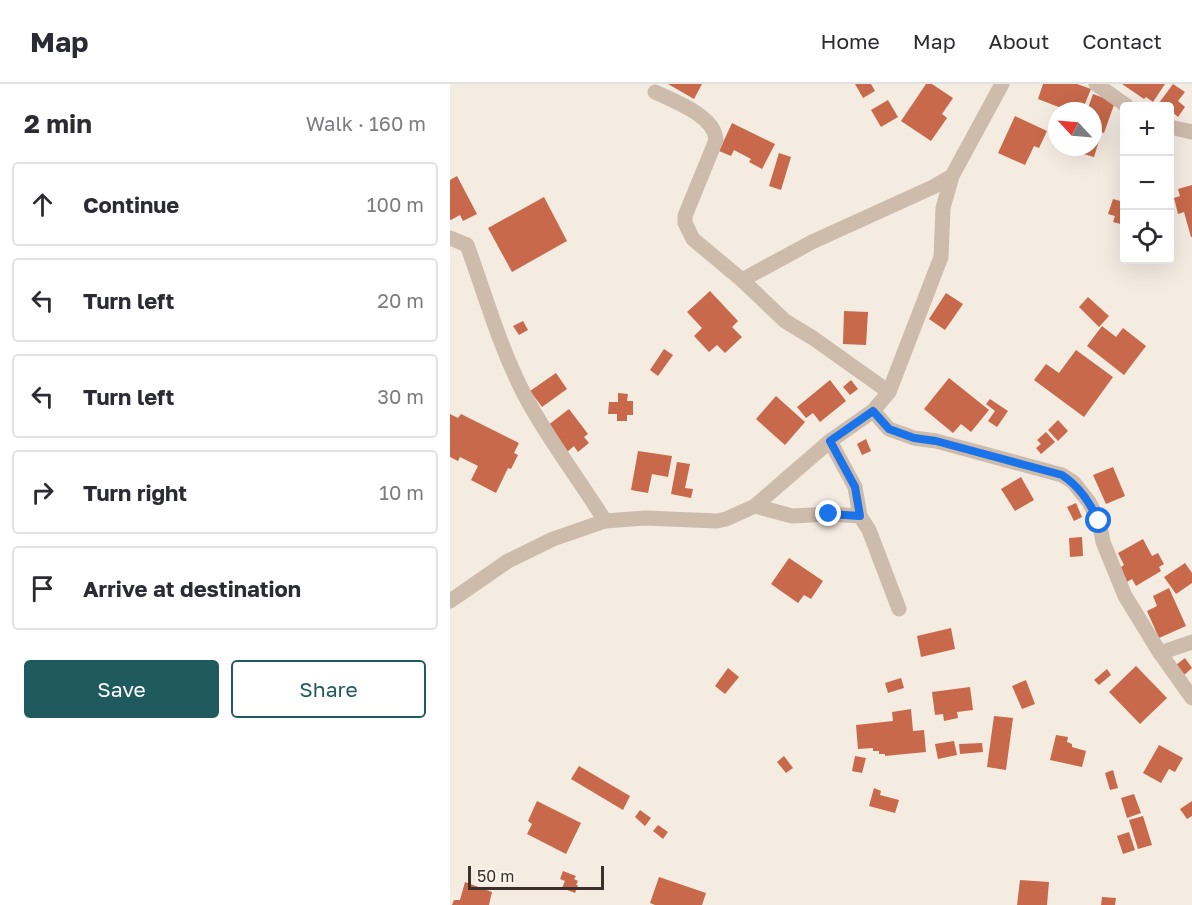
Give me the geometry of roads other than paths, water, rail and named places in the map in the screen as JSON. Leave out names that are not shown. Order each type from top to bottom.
[{"type":"street","points":[[450,601],[508,561],[553,539],[604,521],[645,518],[717,521],[755,506],[830,441],[873,411],[889,392],[941,257],[943,208],[952,176],[1002,84]]},
{"type":"street","points":[[1096,84],[1121,102]]},
{"type":"street","points":[[655,92],[692,110],[710,124],[716,132],[716,140],[685,216],[685,222],[693,239],[742,280],[785,321],[889,392]]},
{"type":"street","points":[[1174,128],[1192,132]]},
{"type":"street","points":[[742,280],[812,242],[933,187],[952,176]]},
{"type":"street","points":[[450,238],[467,245],[495,330],[522,391],[540,423],[582,484],[604,521]]},
{"type":"street","points":[[873,411],[889,429],[905,435],[936,441],[1062,475],[1073,482],[1089,502],[1099,521],[1103,542],[1125,596],[1192,698]]},
{"type":"street","points":[[830,441],[855,487],[860,516],[869,530],[899,609]]},
{"type":"street","points":[[755,506],[792,516],[829,514],[860,516]]},
{"type":"street","points":[[1161,654],[1192,642]]}]
